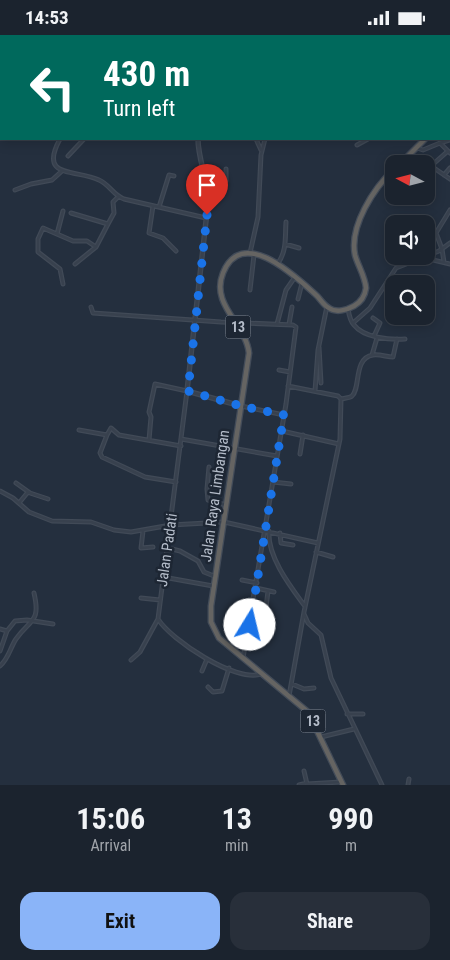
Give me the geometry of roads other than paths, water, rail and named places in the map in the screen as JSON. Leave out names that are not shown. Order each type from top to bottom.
[{"type":"highway","points":[[408,155],[424,140]]},
{"type":"highway","points":[[252,253],[278,263],[327,307],[335,310],[348,309],[358,303],[365,291],[365,283],[354,249],[357,227],[378,188],[385,180]]},
{"type":"highway","name":"Jalan Raya Limbangan","points":[[252,253],[239,256],[227,267],[219,287],[224,305],[246,340],[249,353],[210,612],[212,627],[219,638],[308,712],[342,784]]},
{"type":"street","points":[[60,140],[54,158],[56,166],[62,171],[101,181],[118,197],[206,218]]},
{"type":"street","points":[[68,156],[83,140]]},
{"type":"street","points":[[188,391],[206,218],[207,185],[199,157],[198,140]]},
{"type":"street","points":[[256,140],[262,151]]},
{"type":"street","points":[[250,291],[252,253],[258,217],[262,151],[265,140]]},
{"type":"street","points":[[357,145],[366,140]]},
{"type":"street","points":[[416,147],[423,150],[450,140]]},
{"type":"street","points":[[440,143],[449,152],[432,166],[450,179]]},
{"type":"street","points":[[444,175],[450,168]]},
{"type":"street","points":[[207,185],[226,181],[226,169]]},
{"type":"street","points":[[15,190],[31,184],[52,180],[62,171]]},
{"type":"street","points":[[159,207],[169,175],[174,176]]},
{"type":"street","points":[[75,263],[96,247],[114,213],[113,202],[118,197]]},
{"type":"street","points":[[153,206],[149,233],[163,238],[176,251]]},
{"type":"street","points":[[444,262],[442,249],[436,233],[450,210]]},
{"type":"street","points":[[57,234],[63,211]]},
{"type":"street","points":[[71,213],[108,224]]},
{"type":"street","points":[[278,263],[283,257],[286,222]]},
{"type":"street","points":[[63,284],[60,269],[38,250],[38,239],[43,228],[73,241],[87,241],[96,247]]},
{"type":"street","points":[[435,252],[450,243]]},
{"type":"street","points":[[285,244],[299,248]]},
{"type":"street","points":[[435,260],[450,264]]},
{"type":"street","points":[[353,323],[370,308],[393,270],[406,265]]},
{"type":"street","points":[[277,325],[286,291],[295,277]]},
{"type":"street","points":[[298,299],[302,283]]},
{"type":"street","points":[[90,307],[93,313],[289,325],[296,327],[267,531],[243,658]]},
{"type":"street","points":[[289,325],[292,307]]},
{"type":"street","points":[[315,391],[319,346],[327,307]]},
{"type":"street","points":[[348,309],[353,323],[375,336],[405,339]]},
{"type":"street","points":[[372,355],[375,336],[380,323],[373,319]]},
{"type":"street","points":[[288,386],[338,396],[341,399],[350,397],[354,393],[358,372],[366,359],[372,355],[393,357],[397,339]]},
{"type":"street","points":[[319,346],[321,383]]},
{"type":"street","points":[[279,370],[290,372]]},
{"type":"street","points":[[150,440],[152,417],[149,413],[157,383],[241,406],[284,415]]},
{"type":"street","name":"Jalan Padati","points":[[158,619],[188,391]]},
{"type":"street","points":[[289,696],[304,609],[339,444],[341,399]]},
{"type":"street","points":[[176,482],[145,477],[101,457],[100,453],[111,428],[119,435],[181,446]]},
{"type":"street","points":[[79,431],[107,435]]},
{"type":"street","points":[[282,431],[339,444]]},
{"type":"street","points":[[300,454],[303,435]]},
{"type":"street","points":[[182,439],[278,456]]},
{"type":"street","points":[[209,467],[206,489],[208,500],[226,505]]},
{"type":"street","points":[[273,482],[291,484]]},
{"type":"street","points":[[16,483],[28,492],[48,499]]},
{"type":"street","points":[[0,491],[19,503],[29,513],[48,520],[90,522],[120,532],[143,531],[171,525],[224,521],[318,543]]},
{"type":"street","points":[[19,503],[28,492]]},
{"type":"street","points":[[143,531],[141,548],[153,547]]},
{"type":"street","points":[[267,531],[268,543],[282,573],[304,609],[308,623],[321,635],[327,668],[354,729],[382,785]]},
{"type":"street","points":[[280,533],[281,543],[293,545]]},
{"type":"street","points":[[166,553],[174,549],[180,551],[198,561],[204,572],[216,576]]},
{"type":"street","points":[[316,552],[333,557]]},
{"type":"street","points":[[163,577],[214,587]]},
{"type":"street","points":[[242,580],[256,583]]},
{"type":"street","points":[[256,588],[274,592]]},
{"type":"street","points":[[265,616],[268,591]]},
{"type":"street","points":[[0,666],[8,657],[17,637],[34,621],[36,608],[34,593]]},
{"type":"street","points":[[141,599],[160,600]]},
{"type":"street","points":[[131,661],[140,653],[158,619],[181,643],[207,659],[252,675],[262,673]]},
{"type":"street","points":[[0,651],[7,631],[15,621],[53,624]]},
{"type":"street","points":[[250,625],[261,628]]},
{"type":"street","points":[[0,629],[7,631]]},
{"type":"street","points":[[202,671],[207,659]]},
{"type":"street","points":[[208,687],[213,692],[222,691],[229,668]]},
{"type":"street","points":[[292,684],[302,689],[314,688]]},
{"type":"street","points":[[347,714],[363,714]]},
{"type":"street","points":[[321,737],[354,729]]},
{"type":"street","points":[[304,771],[307,783]]},
{"type":"street","points":[[408,785],[409,779]]},
{"type":"street","points":[[299,785],[307,783],[342,784]]}]
